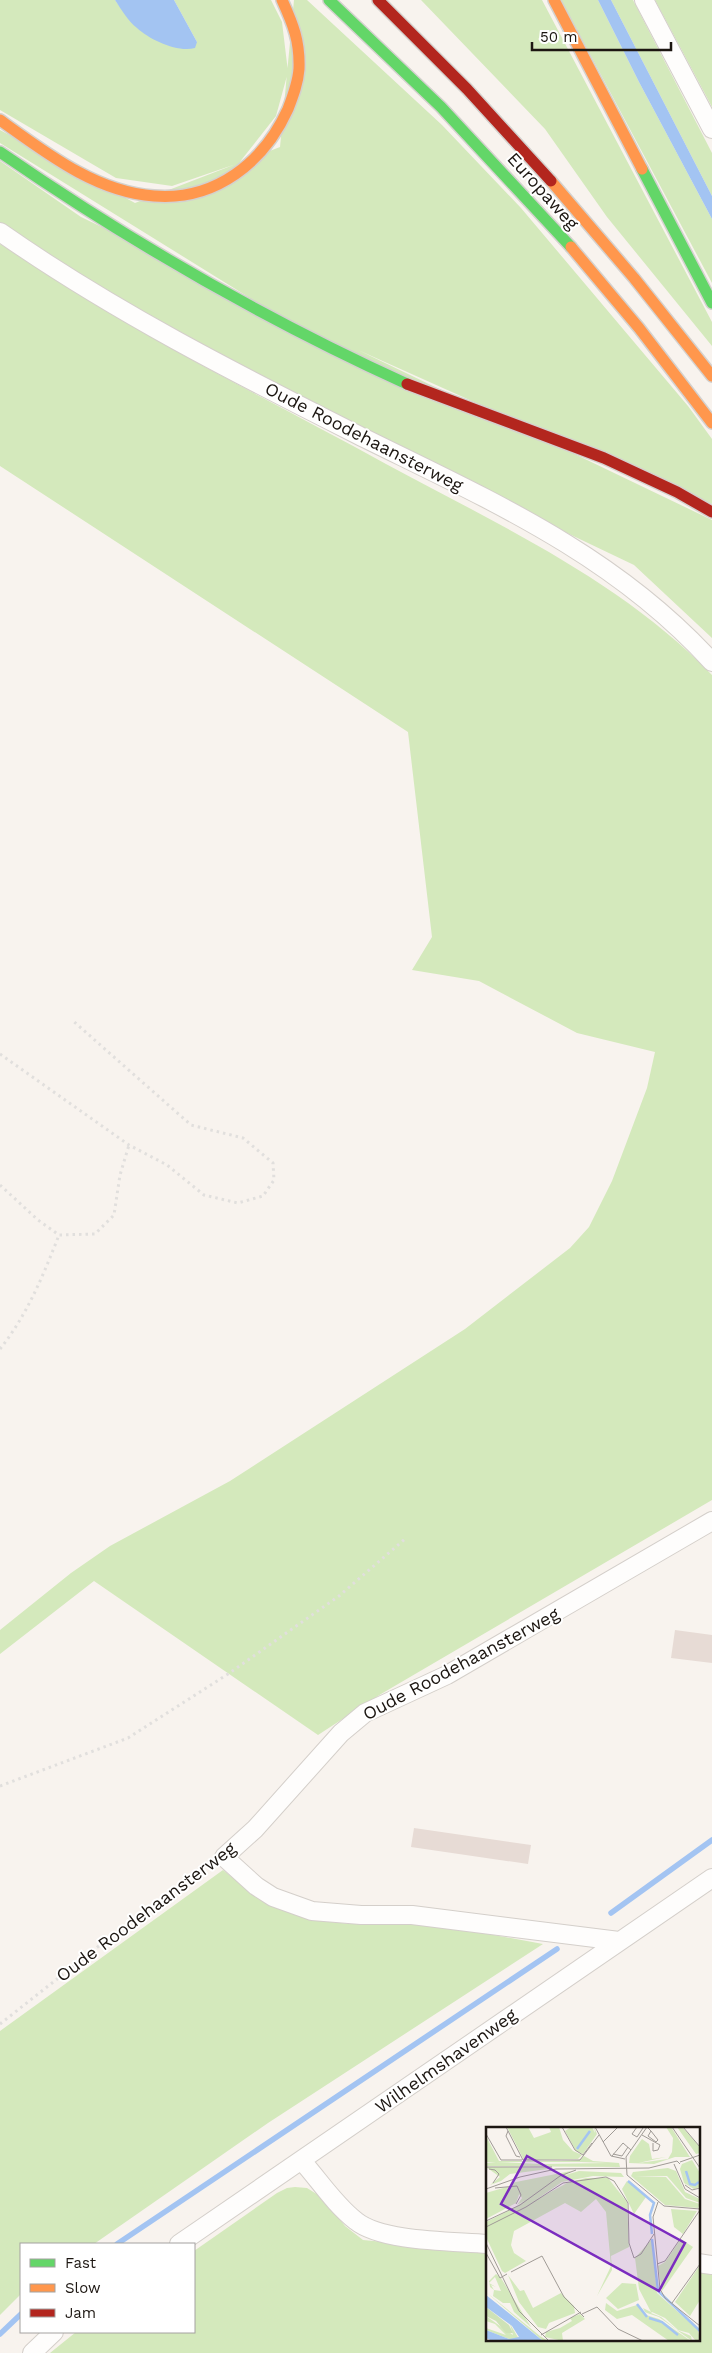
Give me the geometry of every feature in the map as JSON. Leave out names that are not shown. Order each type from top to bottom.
[{"type":"highway","points":[[0,120],[61,162],[115,189],[156,197],[194,193],[229,178],[258,157],[292,103],[299,71],[295,27],[282,0]]},
{"type":"highway","name":"Europaweg","points":[[329,0],[405,71],[520,191],[614,297],[712,423]]},
{"type":"highway","name":"Europaweg","points":[[378,0],[426,46],[541,169],[638,281],[712,376]]},
{"type":"highway","points":[[554,0],[712,303]]},
{"type":"highway","points":[[0,152],[112,228],[279,323],[416,388],[625,466],[686,496],[712,512]]},
{"type":"street","points":[[644,0],[712,129]]},
{"type":"street","name":"Oude Roodehaansterweg","points":[[0,232],[114,307],[214,363],[504,507],[568,543],[638,593],[682,631],[712,662]]},
{"type":"street","name":"Oude Roodehaansterweg","points":[[224,1857],[255,1829],[341,1733],[365,1713],[448,1676],[712,1521]]},
{"type":"street","points":[[224,1857],[256,1886],[273,1897],[312,1911],[361,1916],[412,1914],[619,1941]]},
{"type":"street","name":"Wilhelmshavenweg","points":[[180,2243],[712,1878]]},
{"type":"street","points":[[302,2161],[348,2214],[372,2230],[389,2235],[486,2244]]},
{"type":"street","points":[[32,2353],[53,2333]]},
{"type":"path","points":[[0,1054],[129,1145],[167,1165],[204,1194],[238,1203],[263,1196],[274,1180],[273,1163],[243,1138],[191,1125],[72,1020]]},
{"type":"path","points":[[0,1185],[38,1220],[59,1235],[95,1234],[114,1215],[120,1174],[129,1145]]},
{"type":"path","points":[[0,1350],[12,1335],[38,1289],[59,1235]]},
{"type":"path","points":[[0,1786],[128,1738],[228,1674],[339,1596],[405,1539]]},
{"type":"path","name":"Oude Roodehaansterweg","points":[[0,2024],[123,1927],[224,1857]]},
{"type":"green space","points":[[0,0],[115,0],[134,23],[149,35],[168,40],[197,42],[174,0],[271,0],[282,22],[288,72],[276,116],[239,163],[172,186],[116,178],[0,110]]},
{"type":"green space","points":[[294,0],[307,0],[442,125],[521,208],[688,406],[712,439],[712,504],[492,410],[271,311],[0,143],[0,130],[135,203],[280,147]]},
{"type":"green space","points":[[421,0],[542,0],[712,322],[712,346],[607,217],[545,129]]},
{"type":"green space","points":[[561,0],[598,0],[712,219],[712,283]]},
{"type":"green space","points":[[611,0],[633,0],[712,153],[712,196]]},
{"type":"green space","points":[[655,0],[712,0],[712,107]]},
{"type":"green space","points":[[0,161],[81,217],[712,520],[712,638],[634,565],[500,501],[221,360],[0,226]]},
{"type":"green space","points":[[0,244],[179,353],[558,557],[639,611],[677,641],[712,675],[712,1500],[381,1694],[318,1735],[94,1581],[0,1654],[0,1630],[71,1573],[110,1546],[230,1481],[465,1329],[570,1248],[589,1227],[612,1181],[647,1088],[655,1052],[577,1033],[479,981],[412,970],[432,937],[408,732],[0,466]]},
{"type":"green space","points":[[223,1870],[248,1890],[277,1907],[314,1920],[350,1924],[419,1921],[543,1944],[268,2123],[95,2243],[20,2243],[20,2295],[0,2315],[0,2031]]},
{"type":"green space","points":[[287,2188],[307,2188],[323,2198],[345,2226],[363,2240],[486,2252],[486,2340],[700,2340],[700,2272],[712,2274],[712,2353],[50,2353],[75,2333],[195,2333],[195,2250]]},
{"type":"water","points":[[115,0],[174,0],[197,42],[195,48],[181,49],[149,37],[131,22]]},
{"type":"water","points":[[598,0],[611,0],[712,196],[712,219],[639,82]]},
{"type":"building","points":[[675,1630],[712,1635],[712,1663],[671,1658]]},
{"type":"building","points":[[414,1828],[531,1845],[528,1864],[411,1847]]},
{"type":"waterway","points":[[611,1913],[712,1840]]},
{"type":"waterway","points":[[118,2243],[557,1949]]},
{"type":"waterway","points":[[0,2334],[20,2315]]},
{"type":"traffic: fast","points":[[329,0],[441,107],[571,247]]},
{"type":"traffic: fast","points":[[0,152],[98,217],[198,277],[301,333],[407,384]]},
{"type":"traffic: fast","points":[[642,169],[712,303]]},
{"type":"traffic: slow","points":[[0,120],[72,169],[112,187],[154,196],[177,196],[198,192],[217,185],[235,174],[266,146],[288,109],[296,84],[299,59],[297,41],[282,0]]},
{"type":"traffic: slow","points":[[554,0],[642,169]]},
{"type":"traffic: slow","points":[[551,181],[634,278],[712,376]]},
{"type":"traffic: slow","points":[[571,247],[639,328],[712,423]]},
{"type":"traffic: jam","points":[[378,0],[467,89],[551,181]]},
{"type":"traffic: jam","points":[[407,384],[604,458],[677,492],[712,512]]}]
